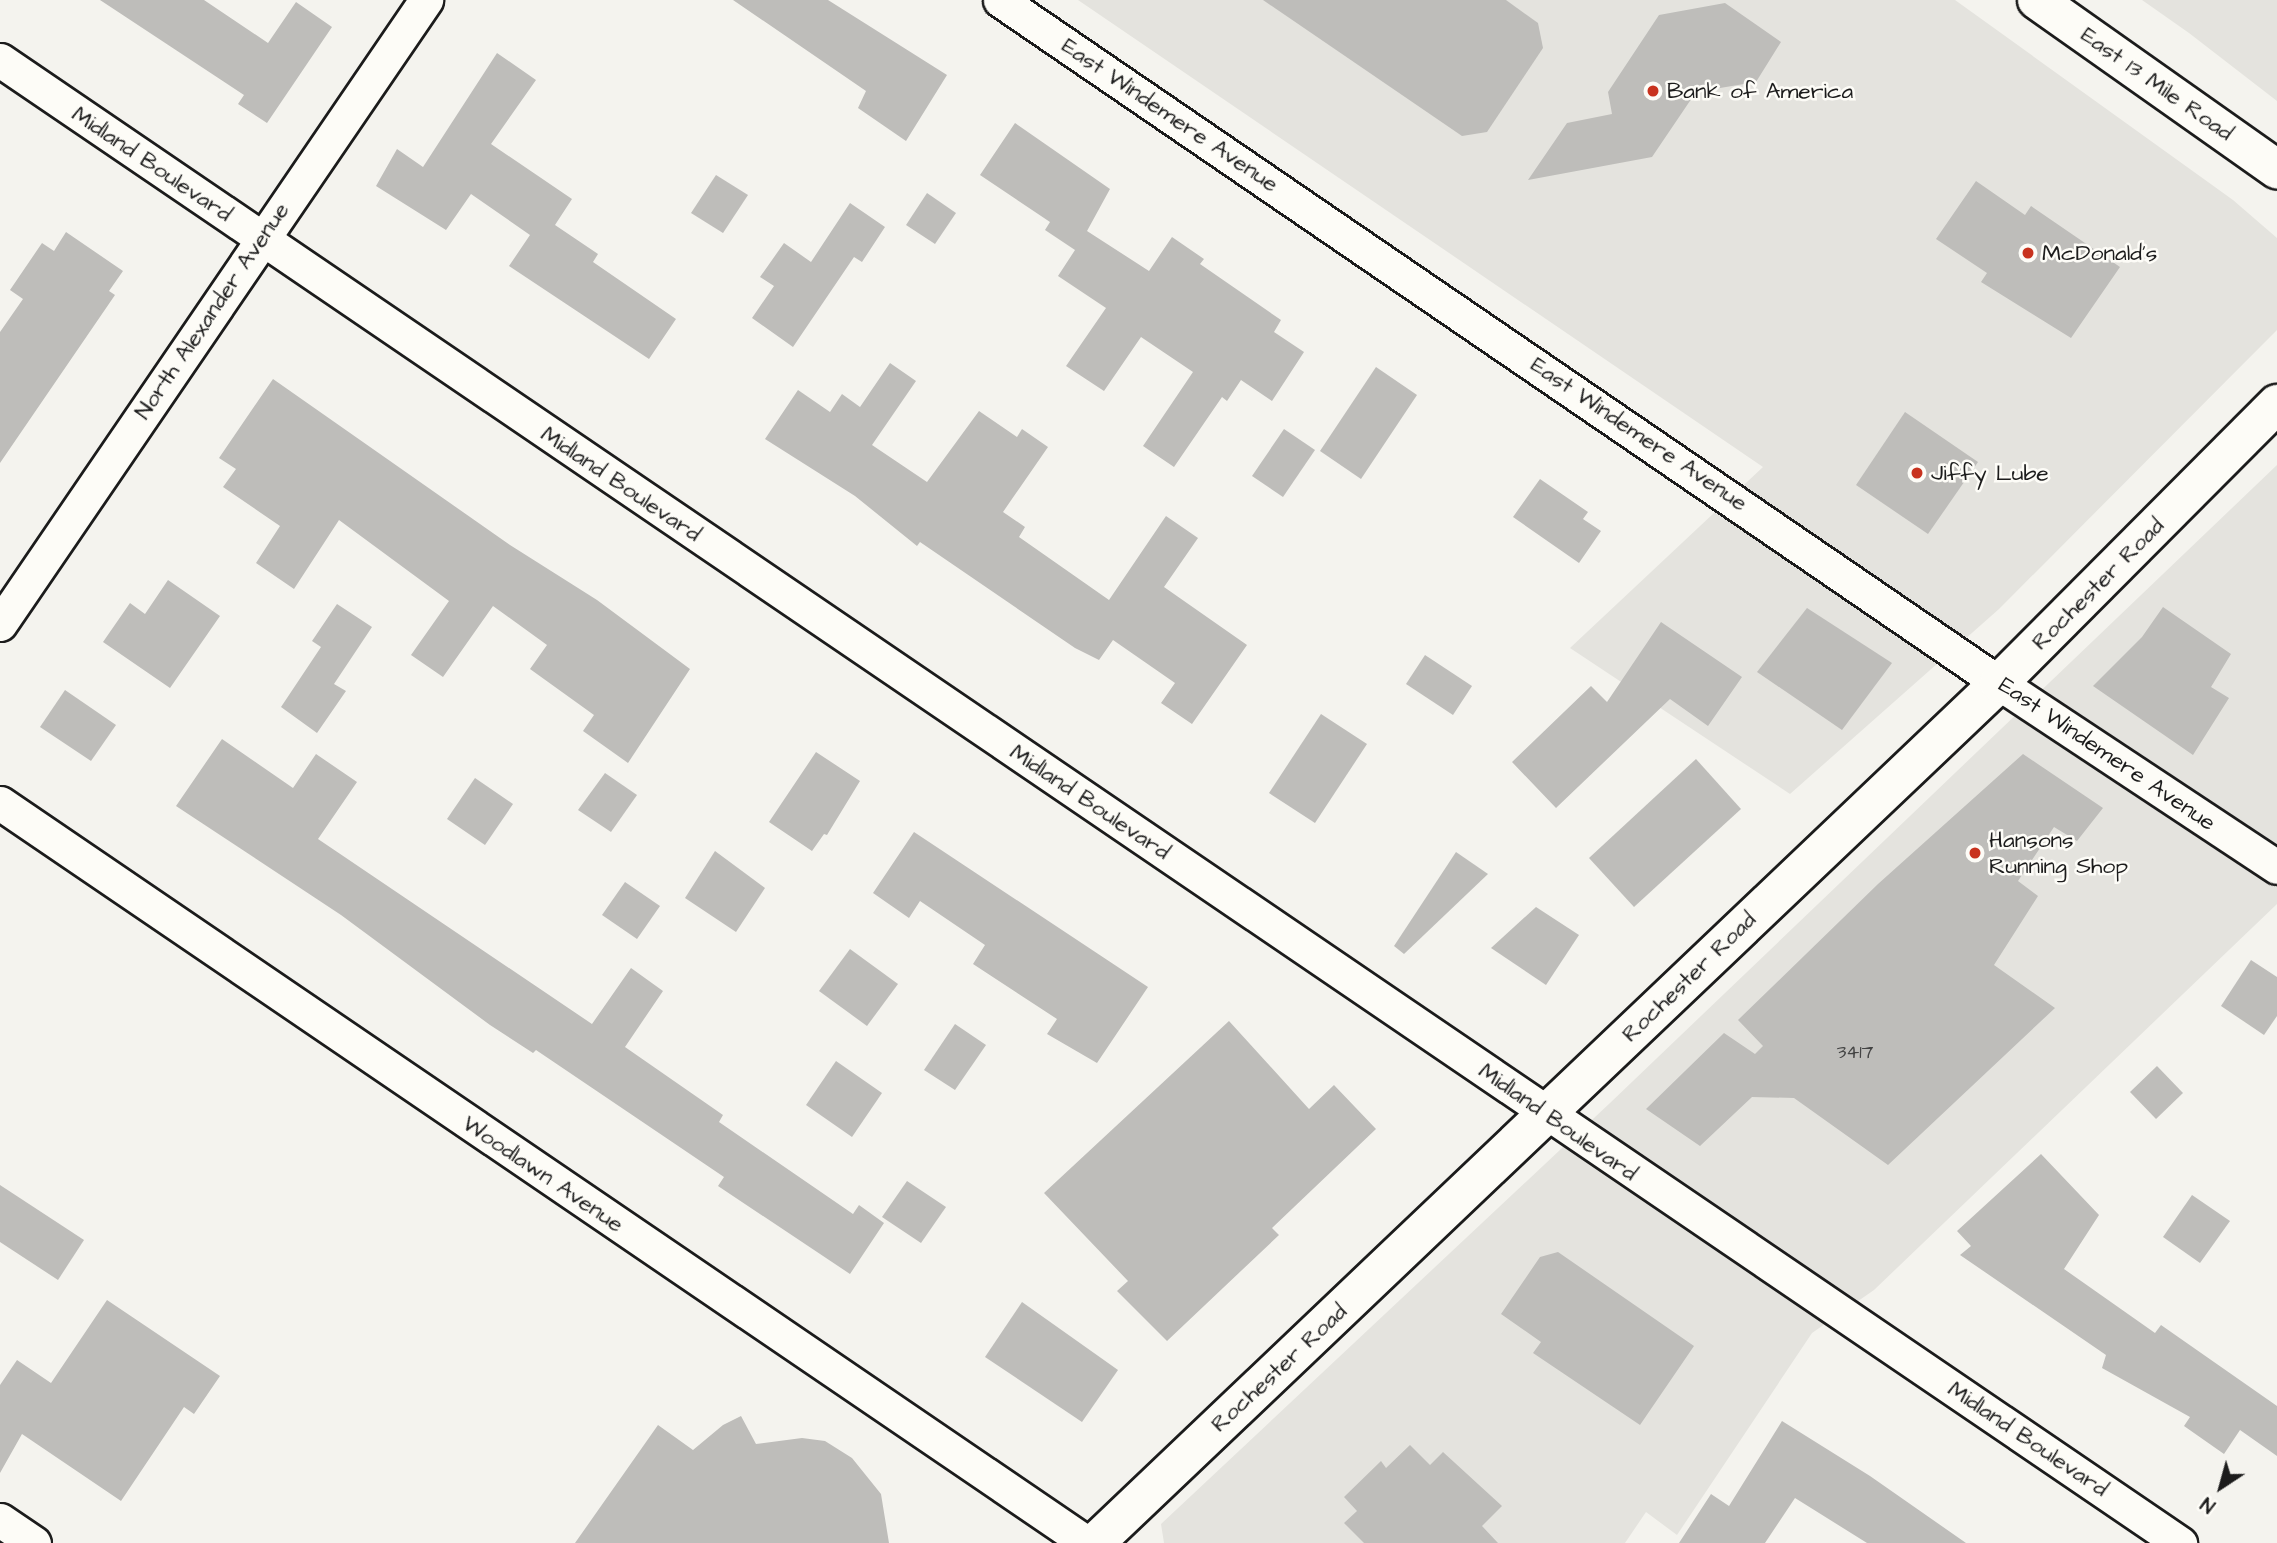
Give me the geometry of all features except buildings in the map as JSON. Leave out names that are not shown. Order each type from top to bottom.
[{"type":"main road","name":"East 13 Mile Road","points":[[2037,0],[2277,169]]},
{"type":"main road","name":"Rochester Road","points":[[1095,1543],[1999,683],[2277,404]]},
{"type":"street","name":"North Alexander Avenue","points":[[0,624],[426,0]]},
{"type":"street","name":"East Windemere Avenue","points":[[1000,0],[1999,683],[2277,867]]},
{"type":"street","name":"Midland Boulevard","points":[[0,60],[1545,1115],[1830,1303],[2180,1543]]},
{"type":"street","name":"Woodlawn Avenue","points":[[0,803],[1087,1543]]},
{"type":"street","points":[[0,1520],[34,1543]]},
{"type":"shaded area","points":[[1078,0],[1955,0],[2233,200],[2277,238],[2277,330],[1999,609],[1790,794],[1570,648],[1763,467]]},
{"type":"shaded area","points":[[2142,0],[2277,0],[2277,101],[2189,33]]},
{"type":"shaded area","points":[[2277,465],[2277,904],[1874,1290],[1812,1333],[1677,1535],[1646,1512],[1625,1543],[1164,1543],[1161,1524],[1610,1103]]},
{"type":"place","name":"Bank of America","points":[[1653,91]]},
{"type":"place","name":"McDonald's","points":[[2028,253]]},
{"type":"place","name":"Jiffy Lube","points":[[1917,473]]},
{"type":"place","name":"Hansons Running Shop","points":[[1975,853]]}]
